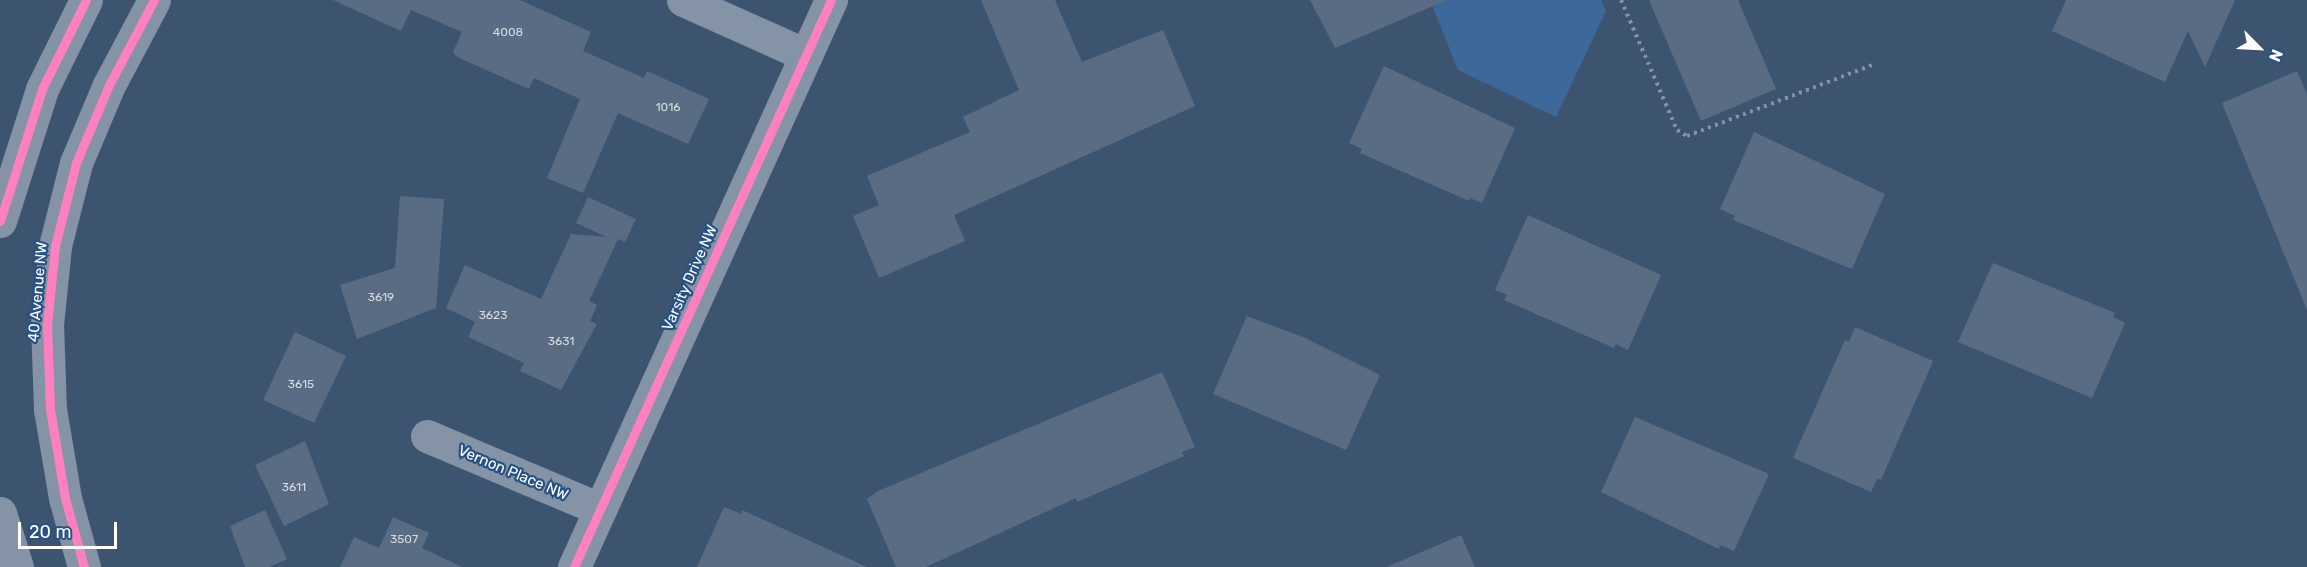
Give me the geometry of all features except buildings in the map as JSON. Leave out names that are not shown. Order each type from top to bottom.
[{"type":"street","points":[[0,221],[42,89],[86,0]]},
{"type":"street","name":"40 Avenue NW","points":[[84,567],[65,498],[50,410],[47,325],[55,246],[76,163],[109,85],[154,0]]},
{"type":"street","points":[[683,0],[806,56]]},
{"type":"street","name":"Varsity Drive NW","points":[[574,567],[831,0]]},
{"type":"street","name":"Vernon Place NW","points":[[427,436],[600,509]]},
{"type":"street","points":[[0,513],[17,567]]},
{"type":"path","points":[[1622,0],[1677,130],[1687,136],[1872,66]]},
{"type":"shaded area","points":[[1430,0],[1601,0],[1606,11],[1556,117],[1458,70]]},
{"type":"cycle path","points":[[0,221],[42,89],[86,0]]},
{"type":"cycle path","points":[[84,567],[65,498],[50,409],[47,325],[55,246],[76,163],[109,85],[154,0]]},
{"type":"cycle path","points":[[574,567],[831,0]]}]
